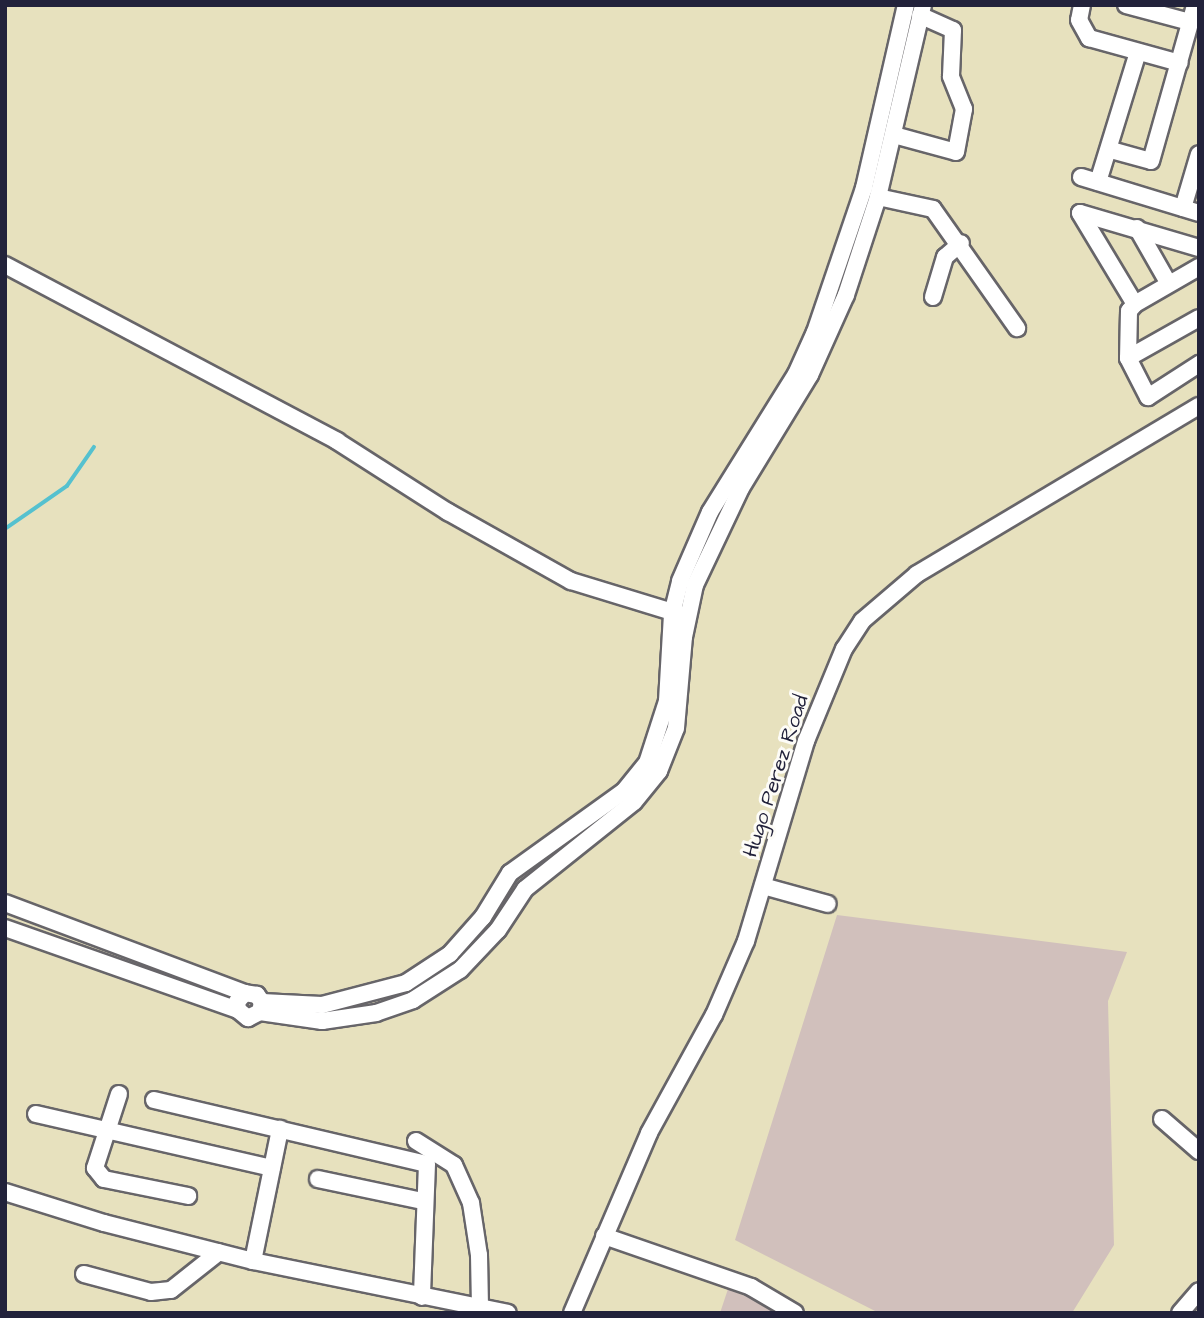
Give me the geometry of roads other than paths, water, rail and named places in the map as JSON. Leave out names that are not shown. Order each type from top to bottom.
[{"type":"street","points":[[261,1007],[323,1021],[376,1013],[413,1000],[460,970],[498,930],[525,889],[634,802],[678,716],[679,615],[688,559],[710,512],[796,374],[815,332],[864,188],[906,5]]},
{"type":"street","points":[[1082,5],[1079,20],[1089,38],[1180,63]]},
{"type":"street","points":[[1126,5],[1190,22]]},
{"type":"street","points":[[1111,150],[1151,161],[1195,5]]},
{"type":"street","points":[[679,615],[706,553],[827,340],[878,197],[922,10],[953,30],[951,76],[964,109],[957,152],[894,135]]},
{"type":"street","points":[[1098,182],[1111,150],[1139,52]]},
{"type":"street","points":[[1183,208],[1199,154]]},
{"type":"street","points":[[1081,177],[1199,213]]},
{"type":"street","points":[[878,197],[933,209],[961,243],[1017,328]]},
{"type":"street","points":[[1135,304],[1080,214],[1137,228],[1199,248]]},
{"type":"street","points":[[1137,228],[1169,284]]},
{"type":"street","points":[[933,297],[945,257],[961,243]]},
{"type":"street","points":[[5,265],[337,441],[448,512],[570,581],[679,615]]},
{"type":"street","points":[[1199,267],[1135,304],[1129,311],[1128,358],[1148,397],[1199,364]]},
{"type":"street","points":[[1128,358],[1199,318]]},
{"type":"street","name":"Hugo Perez Road","points":[[572,1313],[649,1133],[714,1015],[746,941],[806,741],[844,649],[862,621],[917,574],[1199,406]]},
{"type":"street","points":[[763,886],[828,904]]},
{"type":"street","points":[[5,903],[245,993],[257,995],[261,1007]]},
{"type":"street","points":[[5,928],[238,1010],[248,1018],[261,1007]]},
{"type":"street","points":[[238,1010],[237,1002],[245,993]]},
{"type":"street","points":[[119,1094],[95,1168],[104,1179],[188,1196]]},
{"type":"street","points":[[154,1100],[427,1164],[422,1201],[422,1297]]},
{"type":"street","points":[[36,1114],[105,1132],[272,1168]]},
{"type":"street","points":[[1162,1119],[1199,1151]]},
{"type":"street","points":[[253,1261],[280,1129]]},
{"type":"street","points":[[416,1141],[454,1166],[471,1203],[479,1255],[480,1308]]},
{"type":"street","points":[[318,1179],[422,1201]]},
{"type":"street","points":[[5,1192],[253,1261],[508,1313]]},
{"type":"street","points":[[604,1236],[751,1287],[795,1313]]},
{"type":"street","points":[[84,1274],[152,1292],[171,1290],[219,1252]]},
{"type":"street","points":[[1180,1313],[1199,1291]]},
{"type":"waterway","points":[[5,529],[67,486],[94,447]]}]
